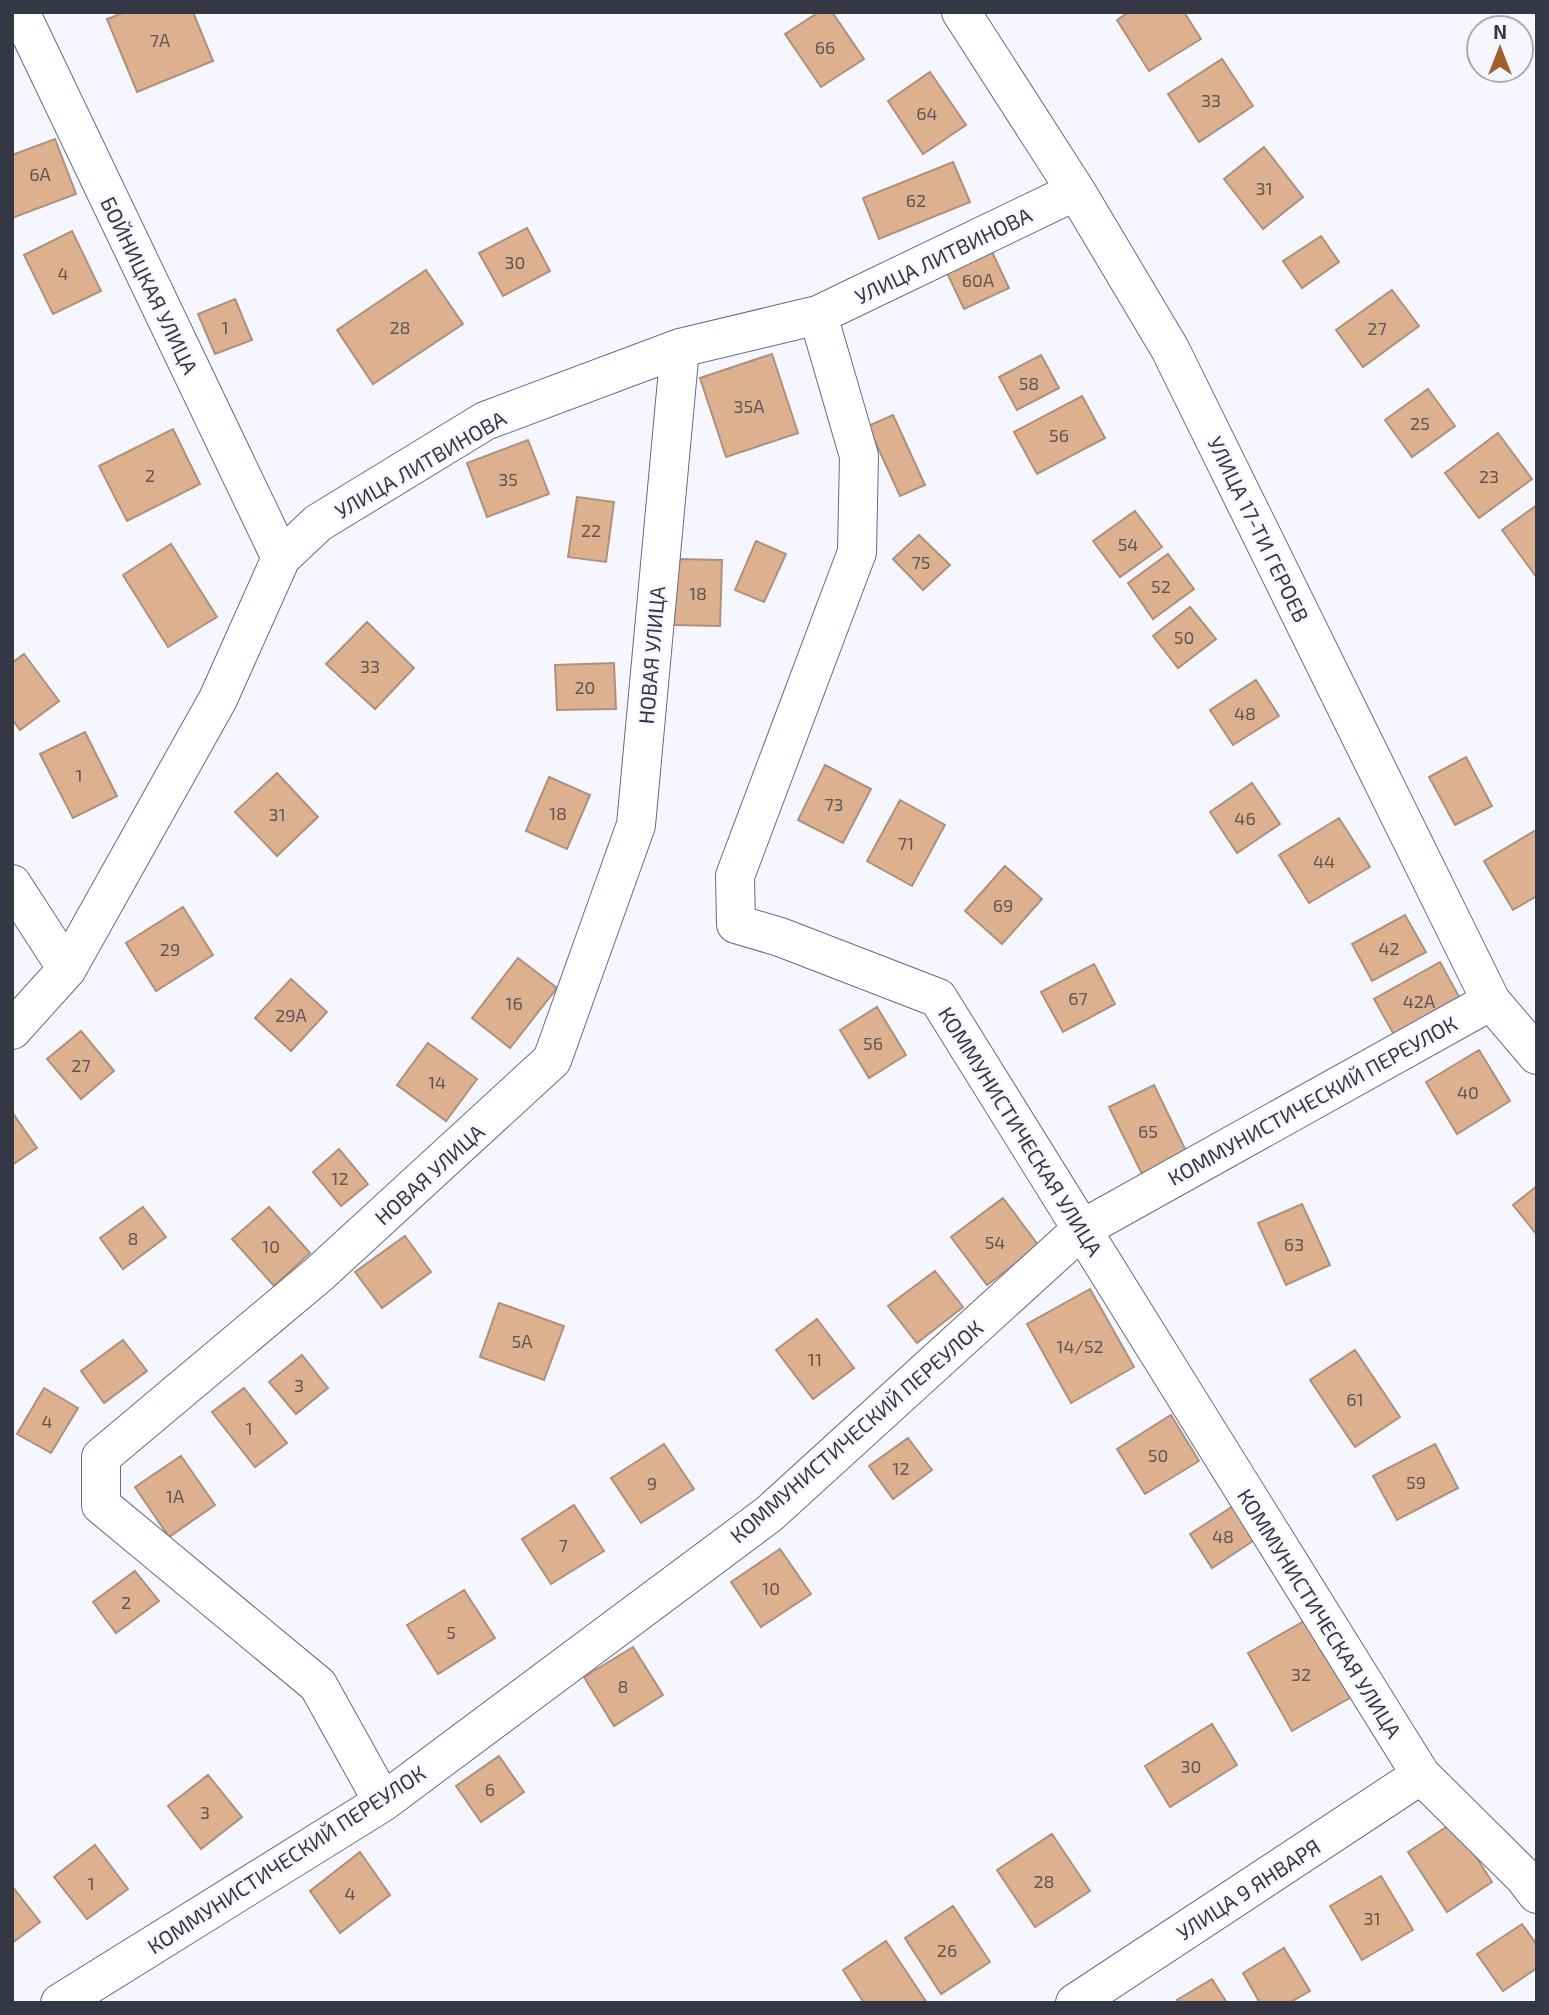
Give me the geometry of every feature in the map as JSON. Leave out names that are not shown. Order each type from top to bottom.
[{"type":"street","name":"БОЙНИЦКАЯ УЛИЦА","points":[[20,12],[281,558]]},
{"type":"street","name":"УЛИЦА 17-ТИ ГЕРОЕВ","points":[[961,12],[1076,191],[1170,349],[1491,1001],[1537,1055]]},
{"type":"street","name":"УЛИЦА ЛИТВИНОВА","points":[[12,1030],[67,969],[218,699],[281,558],[318,523],[485,421],[680,348],[818,315],[1076,191]]},
{"type":"street","name":"КОММУНИСТИЧЕСКАЯ УЛИЦА","points":[[818,315],[859,456],[857,552],[735,876],[736,924],[780,937],[938,998],[1421,1775],[1524,1877],[1537,1895]]},
{"type":"street","name":"НОВАЯ УЛИЦА","points":[[383,1802],[318,1685],[101,1505],[101,1457],[319,1274],[552,1060],[636,825],[680,348]]},
{"type":"street","points":[[12,884],[67,969]]},
{"type":"street","name":"КОММУНИСТИЧЕСКИЙ ПЕРЕУЛОК","points":[[60,2003],[383,1802],[769,1514],[1082,1229],[1491,1001]]},
{"type":"street","name":"УЛИЦА 9 ЯНВАРЯ","points":[[1075,2003],[1421,1775]]},
{"type":"building","points":[[125,12],[193,12],[213,61],[137,92],[107,19]]},
{"type":"building","points":[[819,12],[832,12],[864,59],[821,87],[785,34]]},
{"type":"building","points":[[1129,12],[1184,12],[1201,39],[1149,71],[1117,20]]},
{"type":"building","points":[[1222,59],[1253,106],[1199,142],[1168,94]]},
{"type":"building","points":[[930,72],[966,125],[923,154],[888,101]]},
{"type":"building","points":[[55,139],[76,194],[12,218],[12,155]]},
{"type":"building","points":[[1264,147],[1303,197],[1263,229],[1224,179]]},
{"type":"building","points":[[953,162],[970,202],[879,239],[863,198]]},
{"type":"building","points":[[527,228],[550,271],[503,296],[479,253]]},
{"type":"building","points":[[72,231],[101,291],[53,314],[24,255]]},
{"type":"building","points":[[1321,236],[1339,262],[1302,288],[1283,261]]},
{"type":"building","points":[[992,252],[1009,288],[964,309],[947,273]]},
{"type":"building","points":[[426,270],[463,324],[373,384],[337,330]]},
{"type":"building","points":[[1392,290],[1419,326],[1363,367],[1336,330]]},
{"type":"building","points":[[235,299],[252,340],[215,354],[198,314]]},
{"type":"building","points":[[772,354],[798,433],[726,457],[700,378]]},
{"type":"building","points":[[1041,355],[1059,388],[1017,410],[999,377]]},
{"type":"building","points":[[1428,389],[1455,426],[1412,457],[1385,420]]},
{"type":"building","points":[[1082,396],[1105,438],[1037,474],[1014,432]]},
{"type":"building","points":[[893,415],[925,485],[900,496],[868,426]]},
{"type":"building","points":[[173,429],[200,484],[127,521],[99,466]]},
{"type":"building","points":[[1498,433],[1532,479],[1479,518],[1445,473]]},
{"type":"building","points":[[528,440],[549,494],[487,517],[467,463]]},
{"type":"building","points":[[577,497],[614,502],[606,562],[568,557]]},
{"type":"building","points":[[1537,505],[1537,578],[1502,530]]},
{"type":"building","points":[[1135,511],[1162,547],[1120,577],[1093,541]]},
{"type":"building","points":[[919,535],[950,565],[923,590],[893,559]]},
{"type":"building","points":[[756,541],[786,554],[764,602],[735,590]]},
{"type":"building","points":[[171,544],[217,617],[168,647],[123,575]]},
{"type":"building","points":[[1168,554],[1194,589],[1153,619],[1128,583]]},
{"type":"building","points":[[677,559],[722,560],[720,626],[674,625]]},
{"type":"building","points":[[1190,607],[1216,639],[1178,668],[1153,636]]},
{"type":"building","points":[[367,622],[414,668],[375,709],[326,664]]},
{"type":"building","points":[[24,654],[59,701],[20,730],[12,719],[12,663]]},
{"type":"building","points":[[614,663],[616,709],[557,710],[555,665]]},
{"type":"building","points":[[1256,680],[1279,716],[1233,745],[1210,710]]},
{"type":"building","points":[[85,732],[117,796],[73,818],[40,754]]},
{"type":"building","points":[[1466,757],[1492,806],[1455,825],[1429,777]]},
{"type":"building","points":[[825,765],[871,789],[843,843],[798,820]]},
{"type":"building","points":[[277,773],[318,817],[277,856],[235,812]]},
{"type":"building","points":[[549,777],[590,795],[567,849],[526,831]]},
{"type":"building","points":[[1252,783],[1280,824],[1237,853],[1210,812]]},
{"type":"building","points":[[900,800],[945,825],[912,886],[867,861]]},
{"type":"building","points":[[1339,818],[1370,867],[1309,903],[1279,855]]},
{"type":"building","points":[[1536,830],[1537,896],[1513,910],[1484,861]]},
{"type":"building","points":[[1005,866],[1042,899],[1002,944],[965,911]]},
{"type":"building","points":[[183,907],[213,955],[156,991],[126,943]]},
{"type":"building","points":[[1405,915],[1426,952],[1372,981],[1352,944]]},
{"type":"building","points":[[518,958],[557,988],[510,1048],[472,1018]]},
{"type":"building","points":[[1440,962],[1463,1004],[1397,1040],[1374,999]]},
{"type":"building","points":[[1094,964],[1115,1004],[1063,1032],[1041,992]]},
{"type":"building","points":[[291,979],[327,1012],[291,1051],[255,1018]]},
{"type":"building","points":[[877,1007],[906,1055],[869,1078],[840,1030]]},
{"type":"building","points":[[81,1031],[114,1071],[81,1099],[47,1059]]},
{"type":"building","points":[[428,1043],[477,1079],[446,1121],[397,1085]]},
{"type":"building","points":[[1479,1050],[1510,1101],[1457,1134],[1426,1082]]},
{"type":"building","points":[[1154,1085],[1188,1155],[1143,1176],[1109,1107]]},
{"type":"building","points":[[12,1112],[37,1148],[12,1165]]},
{"type":"building","points":[[339,1149],[368,1184],[341,1206],[313,1172]]},
{"type":"building","points":[[1537,1186],[1537,1235],[1513,1205]]},
{"type":"building","points":[[1003,1198],[1039,1246],[987,1285],[951,1237]]},
{"type":"building","points":[[1302,1204],[1330,1265],[1286,1285],[1258,1223]]},
{"type":"building","points":[[143,1207],[166,1237],[123,1269],[100,1238]]},
{"type":"building","points":[[269,1207],[310,1253],[274,1286],[232,1239]]},
{"type":"building","points":[[405,1236],[431,1272],[382,1308],[355,1272]]},
{"type":"building","points":[[935,1271],[963,1307],[917,1343],[888,1306]]},
{"type":"building","points":[[1090,1289],[1134,1367],[1071,1403],[1027,1324]]},
{"type":"building","points":[[499,1303],[564,1326],[544,1380],[480,1357]]},
{"type":"building","points":[[817,1319],[854,1368],[813,1399],[776,1350]]},
{"type":"building","points":[[123,1340],[147,1371],[104,1403],[81,1371]]},
{"type":"building","points":[[1355,1350],[1400,1417],[1355,1447],[1310,1380]]},
{"type":"building","points":[[302,1355],[328,1388],[296,1414],[269,1382]]},
{"type":"building","points":[[44,1388],[78,1408],[51,1453],[17,1434]]},
{"type":"building","points":[[244,1388],[287,1443],[255,1467],[212,1412]]},
{"type":"building","points":[[1171,1415],[1199,1461],[1145,1494],[1117,1449]]},
{"type":"building","points":[[908,1438],[932,1470],[893,1499],[869,1466]]},
{"type":"building","points":[[664,1444],[694,1489],[641,1523],[611,1478]]},
{"type":"building","points":[[1435,1444],[1458,1488],[1397,1520],[1373,1476]]},
{"type":"building","points":[[181,1456],[215,1505],[169,1537],[135,1487]]},
{"type":"building","points":[[574,1505],[604,1551],[551,1584],[522,1539]]},
{"type":"building","points":[[1235,1505],[1256,1539],[1212,1568],[1190,1534]]},
{"type":"building","points":[[780,1549],[811,1594],[761,1627],[731,1582]]},
{"type":"building","points":[[135,1571],[159,1601],[116,1633],[93,1602]]},
{"type":"building","points":[[464,1590],[495,1638],[438,1674],[407,1625]]},
{"type":"building","points":[[1311,1617],[1355,1695],[1292,1731],[1248,1653]]},
{"type":"building","points":[[633,1647],[663,1695],[614,1726],[584,1677]]},
{"type":"building","points":[[1212,1724],[1237,1765],[1170,1807],[1145,1766]]},
{"type":"building","points":[[499,1756],[524,1792],[481,1822],[456,1786]]},
{"type":"building","points":[[208,1775],[242,1817],[201,1849],[168,1806]]},
{"type":"building","points":[[1454,1822],[1492,1882],[1447,1912],[1408,1852]]},
{"type":"building","points":[[1052,1834],[1090,1891],[1035,1927],[997,1870]]},
{"type":"building","points":[[95,1845],[128,1889],[87,1919],[54,1877]]},
{"type":"building","points":[[360,1852],[390,1895],[340,1933],[310,1891]]},
{"type":"building","points":[[1381,1876],[1413,1930],[1362,1960],[1330,1906]]},
{"type":"building","points":[[12,1886],[40,1922],[12,1943]]},
{"type":"building","points":[[953,1906],[990,1962],[941,1994],[905,1938]]},
{"type":"building","points":[[1522,1924],[1537,1945],[1537,1968],[1503,1991],[1477,1954]]},
{"type":"building","points":[[886,1941],[927,2003],[864,2003],[843,1970]]},
{"type":"building","points":[[1284,1948],[1310,1991],[1289,2003],[1260,2003],[1243,1973]]},
{"type":"building","points":[[1212,1979],[1227,2003],[1178,2003],[1177,2000]]}]
